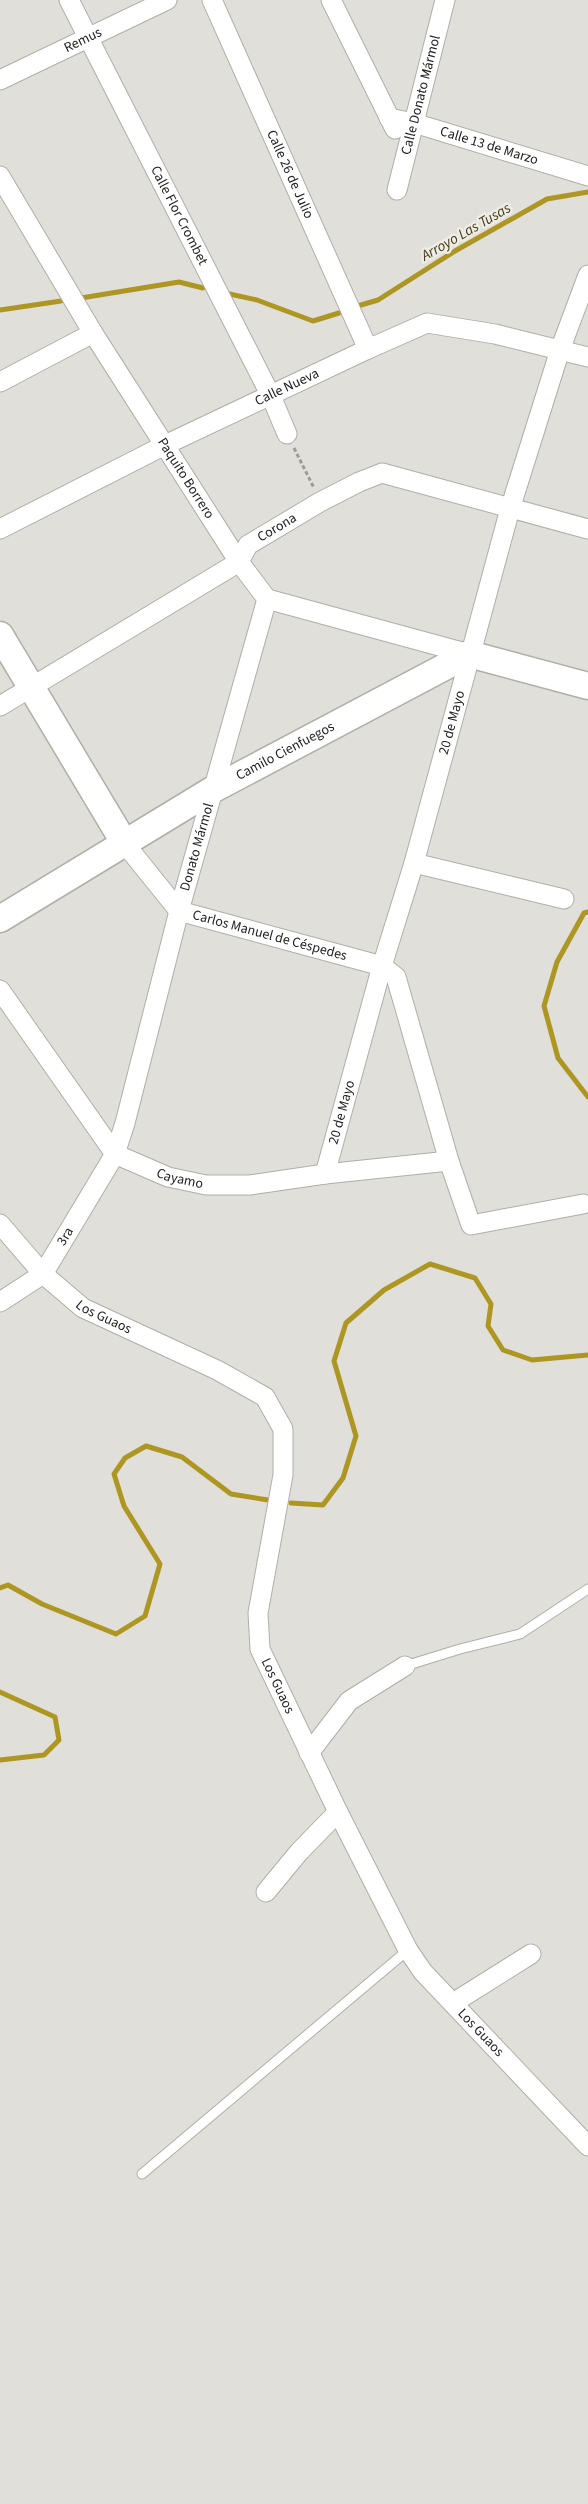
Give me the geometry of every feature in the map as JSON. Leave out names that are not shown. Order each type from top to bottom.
[{"type":"street","name":"Calle Flor Crombet","points":[[69,0],[271,396],[287,434]]},
{"type":"street","name":"Remus","points":[[0,80],[167,0]]},
{"type":"street","name":"Calle 26 de Julio","points":[[212,0],[368,349]]},
{"type":"street","points":[[331,0],[406,153]]},
{"type":"street","name":"Calle Donato Mármol","points":[[397,190],[445,0]]},
{"type":"street","name":"Calle 13 de Marzo","points":[[389,118],[414,123],[588,176]]},
{"type":"street","name":"Paquito Borrero","points":[[0,176],[93,333],[239,562],[267,599]]},
{"type":"street","name":"20 de Mayo","points":[[324,1174],[382,966],[414,863],[510,508],[560,350],[588,275]]},
{"type":"street","name":"Calle Nueva","points":[[0,529],[166,445],[427,323],[495,334],[588,357]]},
{"type":"street","points":[[0,382],[93,333]]},
{"type":"street","name":"Corona","points":[[0,706],[239,562],[248,545],[320,502],[359,482],[382,473],[588,528]]},
{"type":"street","points":[[267,599],[588,686]]},
{"type":"street","name":"Donato Mármol","points":[[116,1154],[126,1123],[178,910],[267,599]]},
{"type":"street","name":"Carlos Manuel de Céspedes","points":[[0,635],[125,844],[178,910],[382,966]]},
{"type":"street","name":"Camilo Cienfuegos","points":[[0,918],[212,790],[469,654]]},
{"type":"street","points":[[414,863],[564,899]]},
{"type":"street","points":[[382,966],[396,977],[449,1161],[471,1225],[583,1204]]},
{"type":"street","points":[[0,990],[116,1154]]},
{"type":"street","name":"Cayamo","points":[[116,1154],[168,1177],[206,1185],[250,1185],[324,1174],[449,1161]]},
{"type":"street","name":"3ra","points":[[0,1302],[44,1274],[116,1154]]},
{"type":"street","name":"Los Guaos","points":[[0,1224],[44,1274],[82,1308],[217,1370],[265,1397],[283,1429],[283,1475],[258,1613],[260,1649],[338,1812],[408,1950],[423,1972],[588,2146]]},
{"type":"street","points":[[309,1752],[349,1702],[405,1666]]},
{"type":"street","points":[[266,1892],[299,1852],[338,1812]]},
{"type":"street","points":[[453,2003],[531,1954]]},
{"type":"lane","points":[[405,1666],[460,1648],[520,1634],[588,1589]]},
{"type":"lane","points":[[142,2174],[408,1950]]},
{"type":"path","points":[[287,434],[320,502]]},
{"type":"waterway","name":"Arroyo Las Tusas","points":[[361,305],[378,300],[455,251],[547,199],[588,192]]},
{"type":"waterway","name":"Arroyo Las Tusas","points":[[81,298],[179,282],[203,288]]},
{"type":"waterway","name":"Arroyo Las Tusas","points":[[225,293],[257,300],[313,321],[339,313]]},
{"type":"waterway","name":"Arroyo Las Tusas","points":[[0,310],[61,301]]},
{"type":"waterway","points":[[588,912],[584,913],[557,962],[544,1006],[558,1058],[588,1097]]},
{"type":"waterway","points":[[291,1503],[323,1505],[343,1478],[356,1436],[334,1361],[346,1323],[384,1290],[430,1264],[475,1278],[491,1304],[488,1326],[503,1350],[532,1360],[588,1355]]},
{"type":"waterway","points":[[0,1588],[8,1585],[42,1604],[116,1634],[145,1616],[160,1564],[124,1506],[114,1474],[125,1458],[146,1446],[182,1457],[231,1494],[268,1500]]},
{"type":"waterway","points":[[0,1692],[55,1717],[59,1740],[44,1755],[0,1760]]}]
